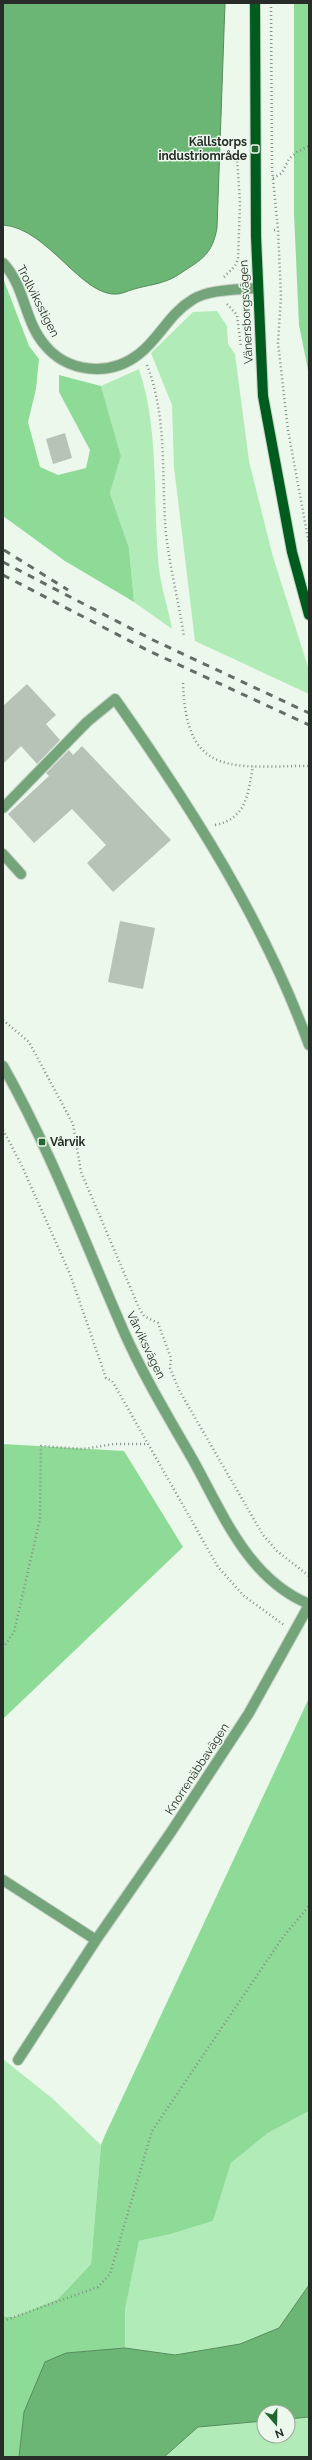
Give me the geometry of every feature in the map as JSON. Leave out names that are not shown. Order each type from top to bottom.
[{"type":"main road","name":"Vänersborgsvägen","points":[[255,3],[257,288],[263,396],[290,544],[309,615]]},
{"type":"street","name":"Trollviksstigen","points":[[3,263],[12,273],[32,323],[44,344],[64,362],[79,368],[97,370],[124,364],[139,354],[168,319],[193,300],[208,294],[257,288]]},
{"type":"street","points":[[3,808],[87,722],[115,699],[201,831],[245,904],[278,966],[309,1045]]},
{"type":"street","points":[[3,854],[21,874]]},
{"type":"street","name":"Vårviksvägen","points":[[3,1066],[42,1142],[134,1353],[225,1518],[254,1564],[276,1586],[309,1604]]},
{"type":"street","name":"Knorrenäbbavägen","points":[[18,2060],[96,1940],[171,1832],[248,1713],[309,1604]]},
{"type":"street","points":[[3,1880],[96,1940]]},
{"type":"path","points":[[272,3],[273,178],[278,230],[281,296],[279,351],[288,430],[309,544]]},
{"type":"path","points":[[273,178],[282,173],[289,160],[297,152],[309,146]]},
{"type":"path","points":[[220,279],[235,266],[238,259],[240,203],[237,158],[239,153]]},
{"type":"path","points":[[208,294],[209,301],[217,300],[226,303],[237,315],[241,347]]},
{"type":"path","points":[[139,354],[152,378],[159,410],[164,458],[164,506],[167,537],[184,637]]},
{"type":"path","points":[[183,683],[184,712],[190,733],[197,744],[214,759],[229,764],[253,766],[309,766]]},
{"type":"path","points":[[201,831],[233,819],[241,809],[247,795],[253,766]]},
{"type":"path","points":[[3,1020],[29,1042],[73,1124],[81,1172],[139,1308],[144,1316],[158,1323],[171,1358],[170,1368],[179,1390],[263,1535],[277,1551],[309,1576]]},
{"type":"path","points":[[3,1130],[22,1164],[70,1274],[106,1378],[112,1382],[218,1567],[244,1596],[270,1617],[295,1630]]},
{"type":"path","points":[[3,1648],[14,1632],[40,1519],[41,1446],[83,1449],[114,1444],[148,1444]]},
{"type":"path","points":[[3,2321],[98,2287],[110,2274],[152,2131],[283,1937],[309,1906]]},
{"type":"shaded area","points":[[3,3],[225,3],[217,228],[209,250],[195,264],[165,281],[118,294],[105,292],[91,285],[78,275],[50,249],[35,238],[19,229],[3,225]]},
{"type":"shaded area","points":[[294,3],[309,3],[309,375],[299,325],[294,213]]},
{"type":"shaded area","points":[[3,278],[29,346],[39,359],[36,389],[28,422],[40,467],[58,475],[86,468],[90,450],[59,392],[59,375],[101,386],[121,456],[110,493],[129,548],[134,602],[65,561],[3,516]]},
{"type":"shaded area","points":[[217,311],[227,326],[228,344],[235,354],[249,461],[273,557],[309,670],[309,694],[195,641],[174,467],[172,405],[151,353],[193,312]]},
{"type":"shaded area","points":[[139,369],[150,415],[154,462],[159,567],[172,629],[134,602],[129,548],[110,493],[121,456],[101,386]]},
{"type":"shaded area","points":[[3,1444],[124,1451],[183,1547],[3,1719]]},
{"type":"shaded area","points":[[309,1698],[309,2111],[268,2133],[231,2163],[213,2221],[171,2234],[139,2241],[125,2310],[125,2348],[66,2353],[24,2412],[19,2457],[3,2457],[3,2317],[14,2317],[58,2299],[91,2264],[101,2145]]},
{"type":"shaded area","points":[[3,2059],[53,2099],[101,2145],[91,2264],[58,2299],[14,2317],[3,2317]]},
{"type":"shaded area","points":[[309,2111],[309,2285],[279,2328],[240,2344],[175,2355],[125,2348],[125,2310],[139,2241],[171,2234],[213,2221],[231,2163],[268,2133]]},
{"type":"shaded area","points":[[309,2285],[309,2417],[296,2418],[296,2404],[256,2404],[256,2422],[198,2427],[164,2457],[19,2457],[24,2412],[45,2362],[66,2353],[125,2348],[175,2355],[240,2344],[279,2328]]},
{"type":"shaded area","points":[[309,2417],[309,2457],[164,2457],[198,2427],[256,2422],[256,2444],[296,2444],[296,2418]]},
{"type":"building","points":[[65,433],[72,458],[53,464],[46,439]]},
{"type":"building","points":[[27,684],[56,715],[46,724],[60,740],[37,764],[21,746],[3,764],[3,706]]},
{"type":"building","points":[[82,746],[171,840],[113,892],[87,863],[106,845],[72,809],[34,843],[8,814],[49,776],[46,773],[69,750],[73,755]]},
{"type":"building","points":[[120,921],[155,928],[143,989],[108,982]]},
{"type":"railway","points":[[4,550],[68,590]]},
{"type":"railway","points":[[3,562],[153,640],[309,713]]},
{"type":"railway","points":[[3,575],[147,650],[309,725]]},
{"type":"place","name":"Källstorps industriområde","points":[[255,149]]},
{"type":"place","name":"Vårvik","points":[[42,1142]]}]
